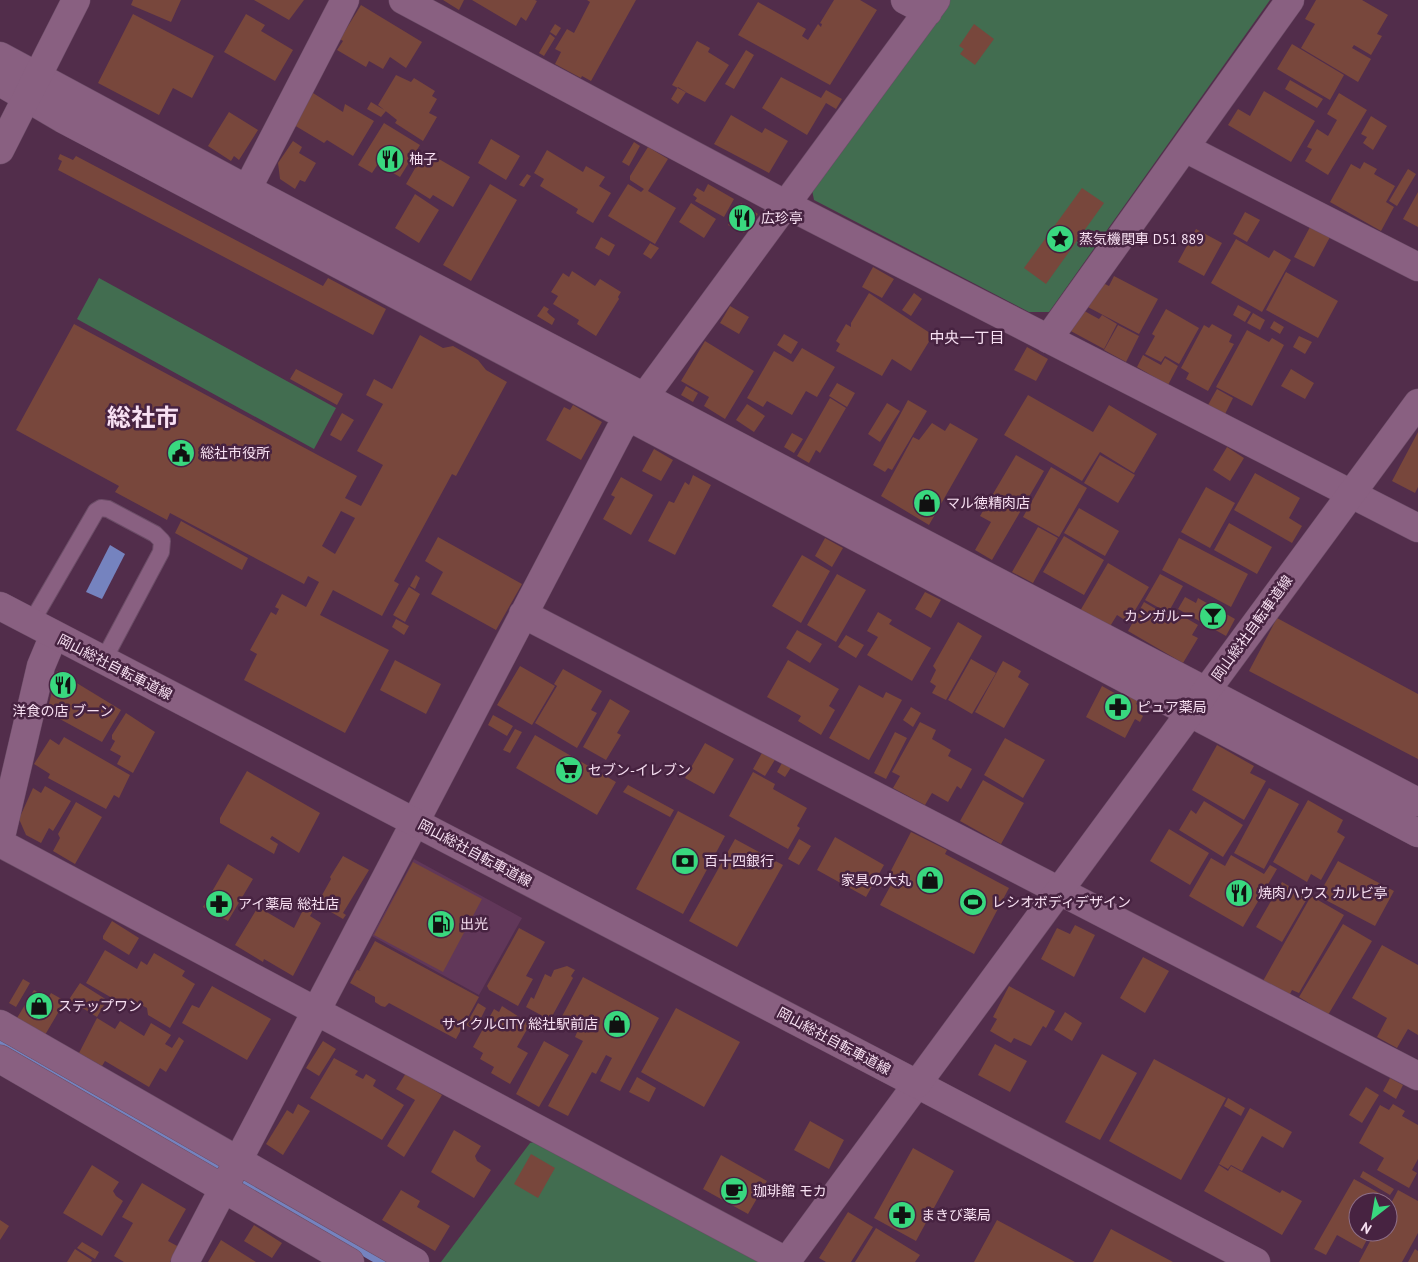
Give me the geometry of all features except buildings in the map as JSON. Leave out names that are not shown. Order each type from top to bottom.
[{"type":"street","points":[[0,150],[76,0]]},
{"type":"street","points":[[242,199],[345,0]]},
{"type":"street","points":[[403,0],[785,204],[1418,528]]},
{"type":"street","points":[[1048,339],[1290,0]]},
{"type":"street","points":[[185,1262],[620,430],[785,204],[923,4]]},
{"type":"street","points":[[0,56],[32,87],[637,407],[1190,713],[1418,833]]},
{"type":"street","points":[[0,82],[32,87]]},
{"type":"street","points":[[1185,148],[1418,268]]},
{"type":"street","name":"岡山総社自転車道線","points":[[0,606],[917,1084],[1418,403]]},
{"type":"street","points":[[637,407],[1206,691],[1418,802]]},
{"type":"street","points":[[523,614],[1060,889],[1418,1076]]},
{"type":"street","points":[[42,629],[41,666],[0,842],[787,1262],[917,1084],[1256,1262]]},
{"type":"street","points":[[0,1024],[230,1174],[350,1262]]},
{"type":"street","points":[[0,1059],[230,1174],[386,1255],[415,1262]]},
{"type":"lane","points":[[42,629],[93,512],[101,508],[108,510],[141,527],[158,536],[162,541],[163,548],[103,661]]},
{"type":"shaded area","points":[[414,859],[522,918],[479,995],[372,936]]},
{"type":"green space","points":[[950,0],[1270,0],[1049,312],[1029,312],[814,200],[812,190]]},
{"type":"green space","points":[[99,278],[336,408],[314,449],[77,319]]},
{"type":"green space","points":[[538,1141],[760,1262],[441,1262],[530,1143]]},
{"type":"water","points":[[110,545],[125,554],[102,599],[86,592]]},
{"type":"waterway","points":[[0,1041],[382,1262]]},
{"type":"place","name":"柚子","points":[[390,159]]},
{"type":"place","name":"広珍亭","points":[[742,218]]},
{"type":"place","name":"蒸気機関車 D51 889","points":[[1060,239]]},
{"type":"place","name":"総社市役所","points":[[181,453]]},
{"type":"place","name":"マル徳精肉店","points":[[927,503]]},
{"type":"place","name":"カンガルー","points":[[1213,616]]},
{"type":"place","name":"洋食の店 ブーン","points":[[63,685]]},
{"type":"place","name":"ピュア薬局","points":[[1118,707]]},
{"type":"place","name":"セブン-イレブン","points":[[569,770]]},
{"type":"place","name":"百十四銀行","points":[[685,861]]},
{"type":"place","name":"家具の大丸","points":[[930,880]]},
{"type":"place","name":"焼肉ハウス カルビ亭","points":[[1239,893]]},
{"type":"place","name":"レシオボディデザイン","points":[[973,902]]},
{"type":"place","name":"アイ薬局 総社店","points":[[219,904]]},
{"type":"place","name":"出光","points":[[441,924]]},
{"type":"place","name":"ステップワン","points":[[39,1006]]},
{"type":"place","name":"サイクルCITY 総社駅前店","points":[[617,1024]]},
{"type":"place","name":"珈琲館 モカ","points":[[734,1191]]},
{"type":"place","name":"まきび薬局","points":[[902,1215]]},
{"type":"district","name":"中央一丁目","points":[[967,338]]},
{"type":"district","name":"総社市","points":[[143,418]]}]
